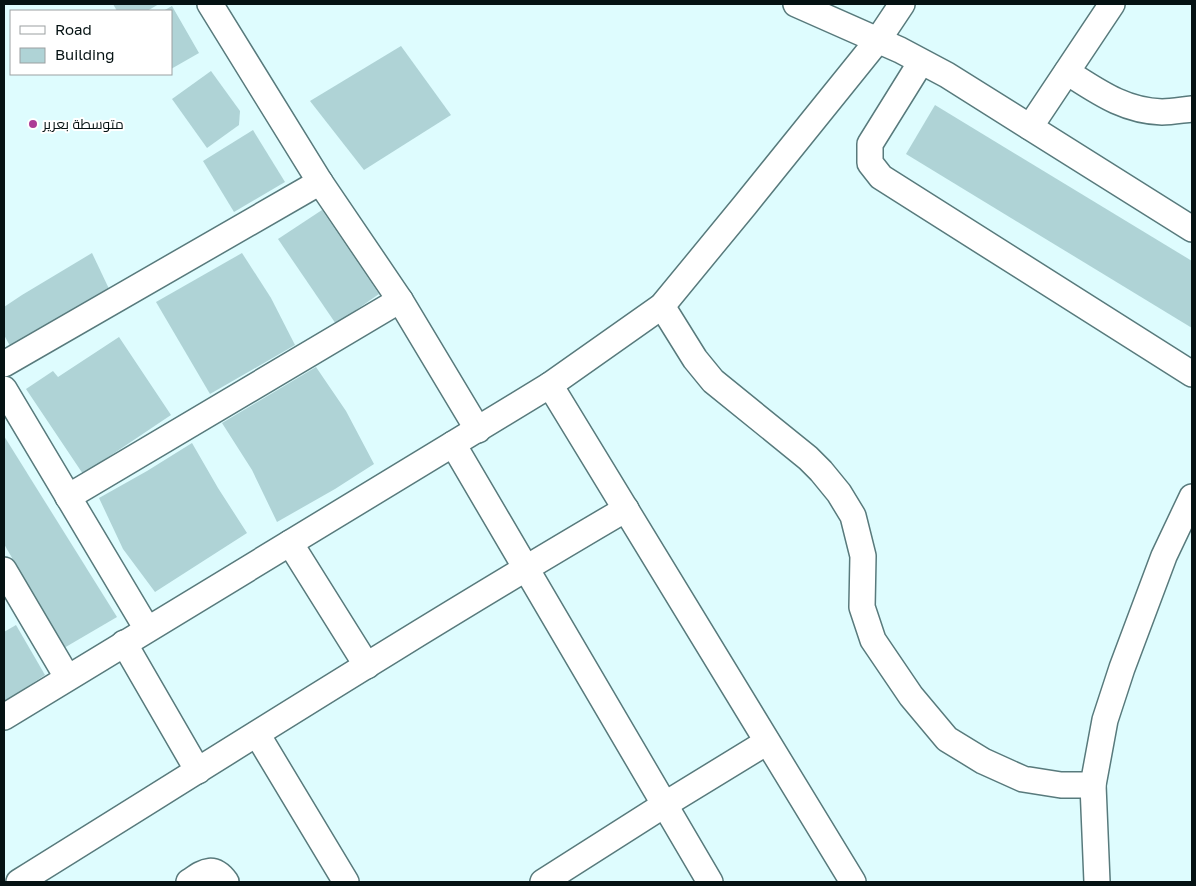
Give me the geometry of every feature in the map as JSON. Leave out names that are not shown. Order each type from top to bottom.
[{"type":"street","points":[[210,4],[320,182],[400,300],[478,430]]},
{"type":"street","points":[[796,4],[878,40],[947,75],[1192,229]]},
{"type":"street","points":[[4,717],[67,677],[478,430],[550,385],[662,306],[878,40],[902,4]]},
{"type":"street","points":[[1030,127],[1112,4]]},
{"type":"street","points":[[921,62],[870,144],[870,163],[881,177],[1192,374]]},
{"type":"street","points":[[1067,72],[1107,98],[1134,108],[1161,112],[1192,109]]},
{"type":"street","points":[[4,364],[320,182]]},
{"type":"street","points":[[68,497],[400,300]]},
{"type":"street","points":[[662,306],[695,360],[713,381],[808,458],[839,492],[853,516],[862,556],[862,607],[873,640],[911,696],[947,739],[983,761],[1023,779],[1061,785],[1094,784]]},
{"type":"street","points":[[550,385],[853,882]]},
{"type":"street","points":[[4,389],[147,629]]},
{"type":"street","points":[[453,444],[710,882]]},
{"type":"street","points":[[1097,882],[1094,784],[1105,720],[1122,668],[1164,556],[1192,497]]},
{"type":"street","points":[[19,882],[525,568],[626,509]]},
{"type":"street","points":[[290,543],[366,666]]},
{"type":"street","points":[[4,570],[67,677]]},
{"type":"street","points":[[124,643],[198,771]]},
{"type":"street","points":[[257,734],[346,882]]},
{"type":"street","points":[[543,882],[767,742]]},
{"type":"street","points":[[189,882],[208,871],[215,872],[226,882]]},
{"type":"building","points":[[113,4],[159,4],[149,10],[116,10]]},
{"type":"building","points":[[172,6],[199,53],[172,68],[172,10],[165,10]]},
{"type":"building","points":[[401,46],[451,115],[364,170],[310,101]]},
{"type":"building","points":[[211,71],[240,111],[239,125],[207,148],[172,99]]},
{"type":"building","points":[[935,105],[1192,261],[1192,328],[906,154]]},
{"type":"building","points":[[253,130],[285,182],[234,212],[203,161]]},
{"type":"building","points":[[322,210],[379,294],[336,324],[278,239]]},
{"type":"building","points":[[92,253],[111,293],[14,353],[4,335],[4,307]]},
{"type":"building","points":[[242,253],[271,298],[295,345],[210,394],[156,302]]},
{"type":"building","points":[[119,337],[171,415],[83,474],[26,389],[53,371],[58,377]]},
{"type":"building","points":[[316,367],[346,411],[374,464],[277,522],[252,470],[222,423]]},
{"type":"building","points":[[4,436],[117,617],[64,648],[4,544]]},
{"type":"building","points":[[192,443],[247,533],[155,592],[123,549],[99,498]]},
{"type":"building","points":[[16,625],[45,675],[4,702],[4,632]]},
{"type":"place","name":"متوسطة بعرير","points":[[33,124]]}]
